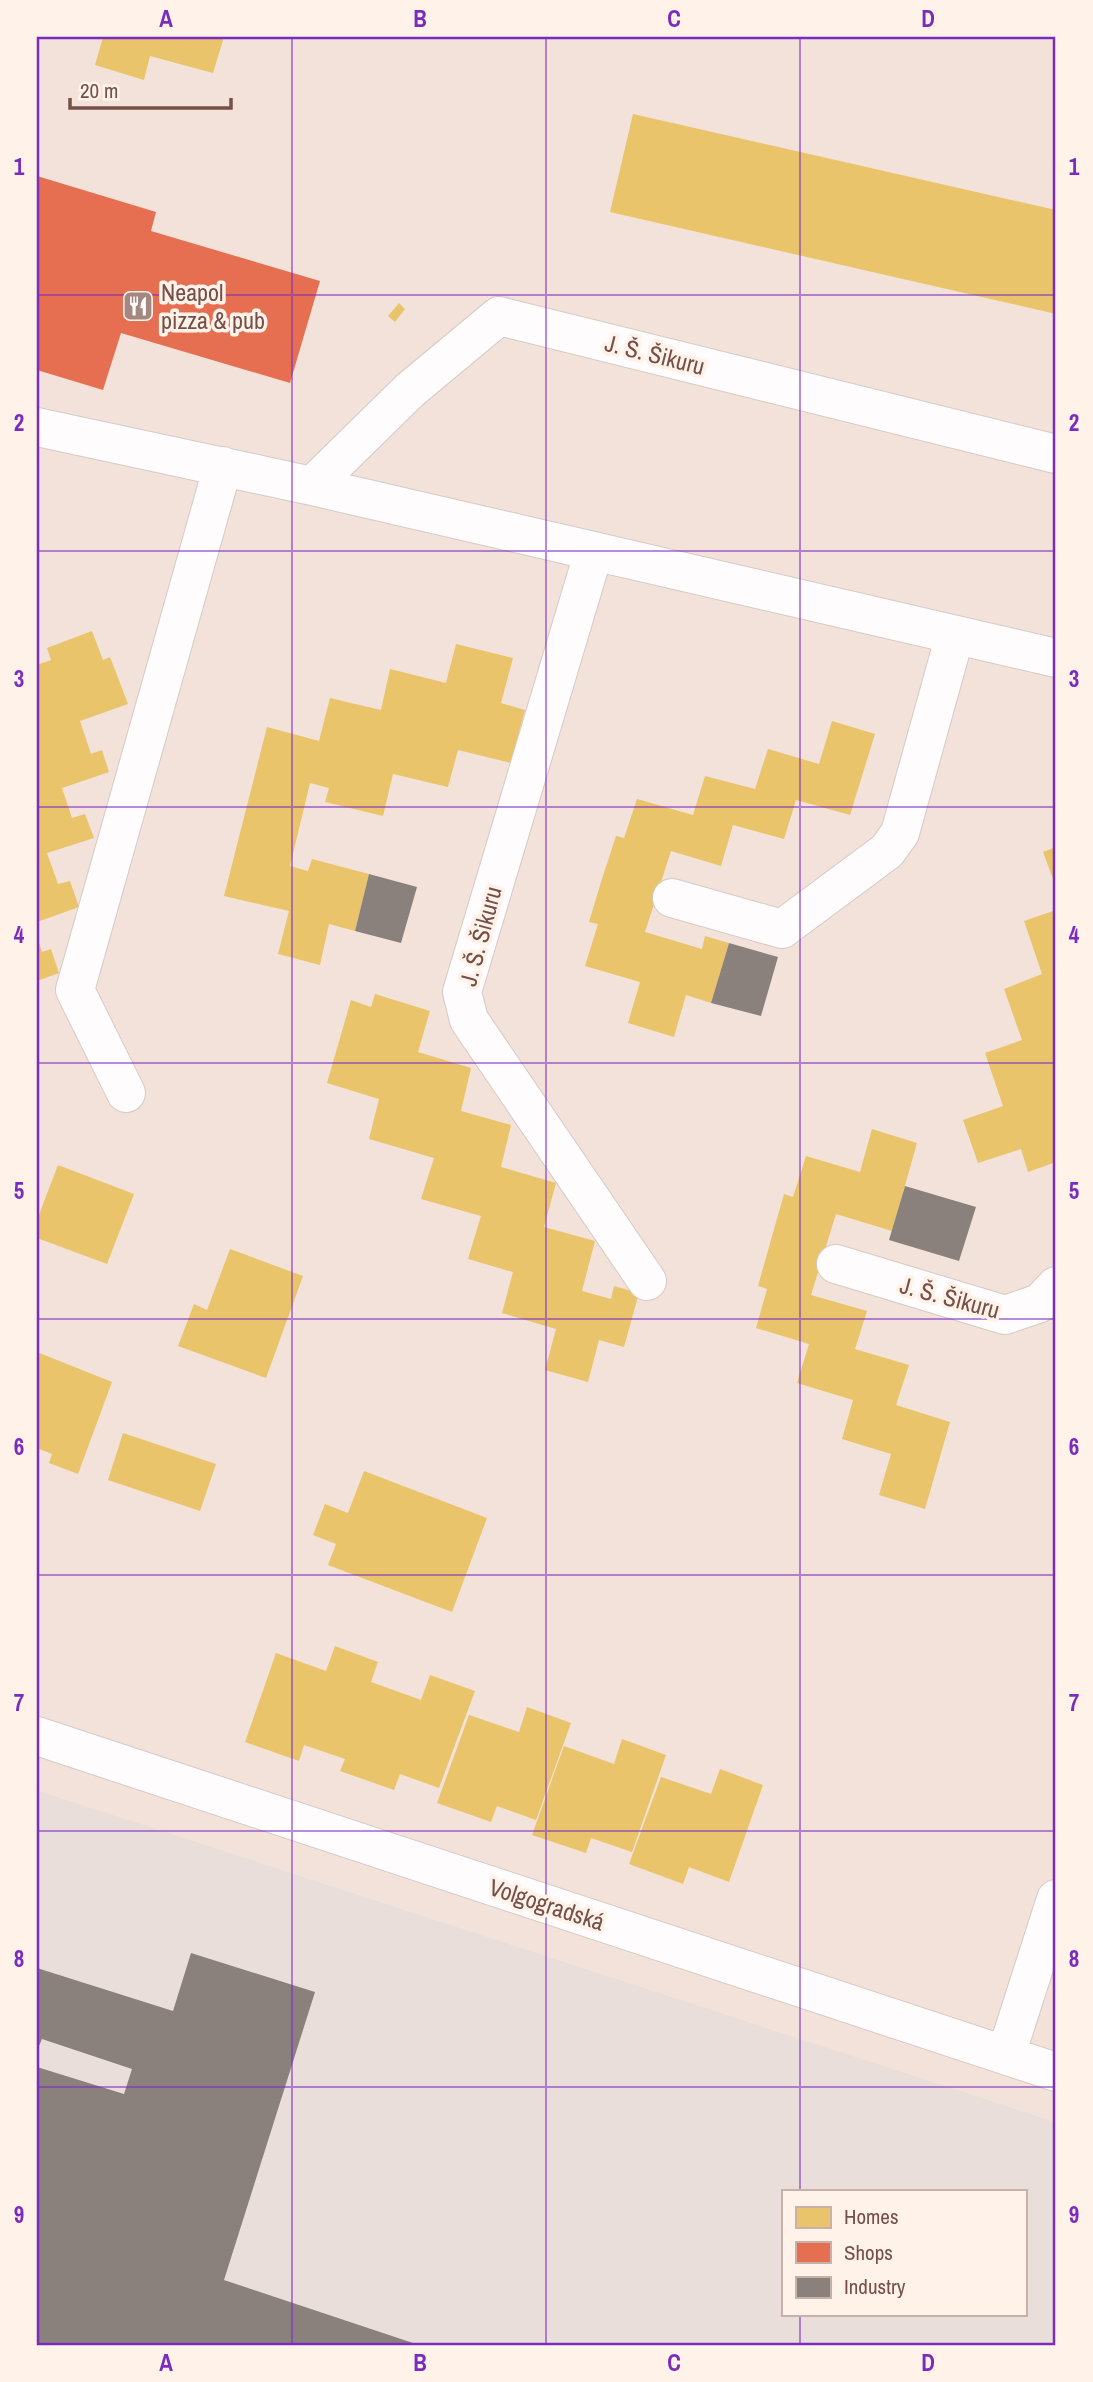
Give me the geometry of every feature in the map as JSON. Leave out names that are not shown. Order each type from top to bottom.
[{"type":"street","name":"J. Š. Šikuru","points":[[312,486],[410,390],[499,316],[1056,454]]},
{"type":"street","points":[[37,427],[312,486],[1056,658]]},
{"type":"street","points":[[126,1093],[75,990],[223,466]]},
{"type":"street","name":"J. Š. Šikuru","points":[[594,551],[462,992],[469,1020],[646,1281]]},
{"type":"street","points":[[672,898],[782,929],[887,851],[900,832],[955,635]]},
{"type":"street","name":"J. Š. Šikuru","points":[[836,1264],[1005,1315],[1040,1303],[1056,1286]]},
{"type":"street","name":"Volgogradská","points":[[37,1736],[1056,2072]]},
{"type":"street","points":[[1006,2055],[1056,1899]]},
{"type":"shaded area","points":[[37,37],[1056,37],[1056,2122],[37,1790]]},
{"type":"shaded area","points":[[37,1790],[1056,2122],[1056,2345],[37,2345]]},
{"type":"building: Homes","points":[[103,37],[224,37],[213,73],[150,56],[144,80],[95,65]]},
{"type":"building: Homes","points":[[633,114],[1056,210],[1056,314],[610,212]]},
{"type":"building: Homes","points":[[399,303],[405,309],[395,322],[388,316]]},
{"type":"building: Homes","points":[[92,631],[103,660],[110,657],[128,704],[80,721],[91,754],[102,750],[109,772],[62,788],[72,818],[85,814],[94,838],[47,853],[58,884],[70,881],[79,907],[37,922],[37,665],[51,660],[47,648]]},
{"type":"building: Homes","points":[[456,644],[513,658],[501,703],[525,710],[511,763],[458,750],[448,787],[393,774],[383,816],[325,802],[329,788],[310,783],[290,866],[308,871],[312,859],[369,874],[355,931],[329,924],[320,965],[278,954],[289,911],[224,896],[267,727],[319,741],[330,698],[381,710],[390,669],[446,683]]},
{"type":"building: Homes","points":[[832,721],[875,734],[850,815],[796,800],[784,839],[733,825],[721,866],[671,851],[645,932],[702,949],[705,936],[729,943],[711,1003],[686,995],[674,1037],[628,1023],[640,982],[585,966],[598,924],[589,922],[601,882],[616,836],[624,838],[637,799],[693,815],[705,776],[755,789],[768,749],[819,764]]},
{"type":"building: Homes","points":[[1056,847],[1056,887],[1043,852]]},
{"type":"building: Homes","points":[[1056,910],[1056,1162],[1028,1172],[1021,1149],[978,1163],[963,1120],[1003,1106],[985,1053],[1022,1040],[1004,989],[1042,974],[1024,921]]},
{"type":"building: Homes","points":[[37,936],[42,952],[51,949],[59,973],[37,981]]},
{"type":"building: Homes","points":[[375,994],[430,1011],[418,1052],[471,1068],[461,1111],[511,1125],[501,1167],[556,1183],[544,1227],[595,1241],[582,1291],[611,1299],[614,1286],[639,1293],[624,1347],[599,1340],[588,1382],[545,1370],[556,1329],[502,1313],[513,1272],[468,1259],[481,1216],[421,1199],[434,1158],[369,1139],[379,1099],[327,1083],[351,1000],[371,1007]]},
{"type":"building: Homes","points":[[872,1129],[917,1143],[892,1231],[836,1214],[811,1295],[867,1311],[855,1349],[909,1365],[896,1405],[950,1422],[925,1509],[879,1495],[891,1454],[842,1439],[853,1400],[797,1383],[809,1344],[756,1328],[767,1289],[758,1286],[784,1194],[793,1197],[806,1156],[860,1172]]},
{"type":"building: Homes","points":[[58,1165],[134,1194],[107,1264],[37,1238],[37,1220]]},
{"type":"building: Homes","points":[[230,1249],[303,1276],[266,1378],[178,1346],[194,1304],[207,1310]]},
{"type":"building: Homes","points":[[37,1352],[112,1382],[78,1474],[49,1463],[52,1454],[37,1448]]},
{"type":"building: Homes","points":[[123,1433],[216,1464],[200,1511],[108,1480]]},
{"type":"building: Homes","points":[[364,1471],[487,1518],[452,1612],[328,1565],[336,1544],[313,1535],[325,1504],[348,1513]]},
{"type":"building: Homes","points":[[335,1646],[378,1662],[371,1682],[421,1700],[430,1675],[475,1691],[439,1788],[400,1774],[394,1790],[340,1771],[345,1759],[304,1745],[299,1761],[245,1742],[276,1653],[326,1671]]},
{"type":"building: Homes","points":[[527,1707],[571,1723],[536,1820],[497,1806],[491,1822],[437,1803],[469,1715],[519,1732]]},
{"type":"building: Homes","points":[[622,1739],[666,1755],[632,1852],[591,1838],[586,1853],[532,1835],[564,1746],[614,1764]]},
{"type":"building: Homes","points":[[720,1769],[763,1785],[729,1882],[689,1867],[683,1884],[629,1864],[661,1777],[711,1794]]},
{"type":"building: Shops","points":[[37,176],[156,212],[151,231],[320,281],[290,383],[121,333],[103,390],[37,370]]},
{"type":"building: Industry","points":[[369,874],[417,887],[401,943],[355,931]]},
{"type":"building: Industry","points":[[729,943],[778,957],[761,1016],[711,1003]]},
{"type":"building: Industry","points":[[905,1186],[976,1207],[959,1261],[889,1240]]},
{"type":"building: Industry","points":[[191,1953],[315,1992],[224,2280],[419,2345],[37,2345],[37,2067],[124,2094],[132,2069],[42,2039],[37,2051],[37,1968],[173,2011]]},
{"type":"place","name":"Neapol pizza & pub","points":[[138,306]]}]
